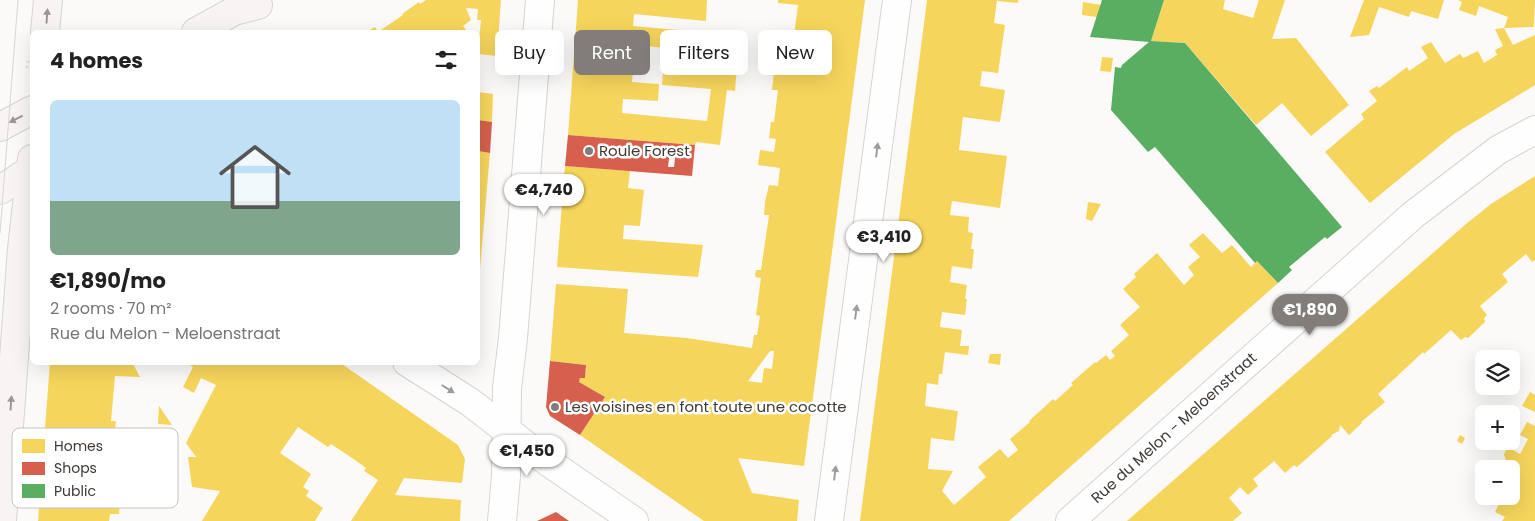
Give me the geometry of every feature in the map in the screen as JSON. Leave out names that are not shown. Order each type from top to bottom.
[{"type":"street","points":[[45,30],[48,0]]},
{"type":"street","points":[[502,521],[506,476],[507,388],[513,338],[540,0]]},
{"type":"street","points":[[828,521],[897,0]]},
{"type":"street","points":[[200,30],[234,11],[261,2]]},
{"type":"street","points":[[235,30],[261,2]]},
{"type":"street","points":[[0,127],[30,111]]},
{"type":"street","name":"Rue du Melon - Meloenstraat","points":[[1070,521],[1414,215],[1498,150],[1535,130]]},
{"type":"street","points":[[0,190],[30,168]]},
{"type":"street","points":[[2,521],[22,249],[30,183]]},
{"type":"street","points":[[412,365],[470,402],[541,457],[634,521]]},
{"type":"building: Homes","points":[[426,0],[501,0],[499,30],[495,30],[495,56],[480,54],[481,20],[477,20],[478,9],[466,8],[471,20],[463,26],[466,30],[381,30],[419,2],[420,4]]},
{"type":"building: Homes","points":[[578,0],[707,0],[706,21],[634,14],[633,26],[679,30],[660,30],[660,48],[650,46],[650,30],[576,30]]},
{"type":"building: Homes","points":[[778,0],[865,0],[804,466],[738,458],[752,493],[799,500],[797,521],[704,521],[580,435],[605,397],[579,382],[580,378],[585,378],[586,365],[550,361],[556,284],[628,289],[624,333],[687,338],[752,348],[754,335],[757,335],[760,316],[756,315],[761,278],[755,277],[756,270],[761,270],[769,215],[764,215],[765,202],[769,185],[778,186],[780,168],[758,165],[760,150],[774,152],[776,139],[769,138],[771,122],[774,122],[778,90],[772,90],[774,75],[832,75],[832,30],[795,30],[798,5],[778,3]],"holes":[[[770,351],[774,351],[772,369],[764,368],[762,383],[748,381]]]},
{"type":"building: Homes","points":[[927,0],[997,0],[994,23],[1005,25],[998,73],[982,71],[980,86],[1005,90],[1000,122],[963,117],[959,150],[1007,156],[1000,208],[952,201],[950,215],[969,217],[968,232],[973,233],[971,249],[974,249],[972,269],[952,266],[950,282],[967,285],[965,315],[942,312],[940,327],[962,330],[960,346],[969,346],[968,355],[945,352],[942,374],[939,374],[938,385],[927,383],[925,406],[958,411],[954,441],[931,438],[928,469],[953,471],[942,491],[954,505],[986,477],[978,467],[1000,449],[1008,458],[1018,450],[1010,439],[1053,399],[1055,401],[1073,385],[1071,383],[1095,362],[1106,355],[1110,360],[1115,356],[1111,351],[1129,335],[1120,325],[1140,307],[1123,289],[1136,277],[1134,274],[1157,253],[1184,285],[1194,275],[1188,267],[1200,257],[1189,245],[1203,233],[1222,253],[1232,245],[1251,267],[1257,261],[1278,283],[1009,521],[860,521]]},
{"type":"building: Homes","points":[[1018,0],[1018,3],[997,1]]},
{"type":"building: Homes","points":[[1164,0],[1225,0],[1223,9],[1253,18],[1259,0],[1285,0],[1272,39],[1296,38],[1349,105],[1311,136],[1282,103],[1256,125],[1185,43],[1151,41]]},
{"type":"building: Homes","points":[[1364,0],[1444,0],[1438,19],[1411,11],[1409,17],[1379,7],[1369,35],[1350,37]]},
{"type":"building: Homes","points":[[1458,0],[1535,0],[1534,27],[1504,28],[1508,17],[1479,6],[1476,16],[1459,10],[1462,2]]},
{"type":"building: Homes","points":[[1083,2],[1101,5],[1097,17],[1082,15]]},
{"type":"building: Homes","points":[[1504,28],[1513,45],[1535,35],[1535,85],[1454,134],[1370,203],[1325,152],[1364,119],[1361,114],[1377,101],[1369,91],[1377,86],[1379,88],[1407,67],[1409,71],[1428,58],[1421,47],[1431,42],[1445,63],[1460,54],[1463,58],[1478,51],[1484,63],[1497,55],[1495,50],[1503,46],[1495,29]]},
{"type":"building: Homes","points":[[574,54],[574,75],[633,75],[632,82],[659,84],[658,101],[623,99],[622,113],[707,121],[711,89],[662,85],[663,75],[736,75],[735,91],[727,90],[720,145],[696,142],[695,145],[568,135]]},
{"type":"building: Homes","points":[[1102,57],[1113,58],[1111,72],[1100,71]]},
{"type":"building: Homes","points":[[480,92],[493,94],[492,122],[480,120]]},
{"type":"building: Homes","points":[[480,151],[490,153],[480,269]]},
{"type":"building: Homes","points":[[565,166],[630,171],[628,188],[644,190],[640,226],[624,225],[623,239],[703,245],[698,277],[557,267]]},
{"type":"building: Homes","points":[[1535,176],[1535,260],[1532,262],[1526,254],[1502,274],[1508,282],[1480,306],[1487,315],[1484,318],[1485,322],[1468,338],[1465,337],[1461,340],[1451,330],[1424,354],[1423,352],[1378,394],[1385,402],[1349,435],[1340,425],[1339,431],[1331,435],[1297,467],[1294,465],[1285,473],[1274,461],[1253,479],[1258,486],[1248,495],[1240,487],[1229,498],[1242,513],[1233,521],[1127,521],[1466,224],[1491,204]]},
{"type":"building: Homes","points":[[1088,202],[1101,204],[1092,221],[1086,219]]},
{"type":"building: Homes","points":[[990,354],[1001,354],[1000,365],[988,363]]},
{"type":"building: Homes","points":[[50,365],[134,365],[140,377],[115,376],[111,421],[116,421],[115,428],[45,428]]},
{"type":"building: Homes","points":[[189,365],[343,365],[458,445],[465,459],[462,483],[404,478],[395,495],[461,500],[460,521],[351,521],[378,480],[364,471],[366,468],[331,444],[328,447],[298,427],[280,453],[311,474],[303,487],[309,491],[306,496],[323,508],[315,521],[202,521],[220,491],[192,487],[188,457],[196,457],[186,443],[216,385],[201,378],[194,393],[183,387],[193,367]]},
{"type":"building: Homes","points":[[1530,392],[1535,395],[1535,412],[1522,406]]},
{"type":"building: Homes","points":[[159,406],[172,425],[158,424]]},
{"type":"building: Homes","points":[[1527,422],[1535,426],[1535,521],[1502,521],[1505,517],[1495,512],[1498,505],[1520,505],[1520,460],[1506,460],[1504,454],[1506,450],[1513,450],[1520,454],[1528,439],[1520,435]]},
{"type":"building: Homes","points":[[1460,435],[1465,438],[1462,444],[1457,441]]},
{"type":"building: Homes","points":[[39,508],[119,508],[119,514],[110,514],[109,521],[38,521]]},
{"type":"building: Shops","points":[[480,120],[492,122],[490,153],[480,151]]},
{"type":"building: Shops","points":[[568,135],[695,145],[692,176],[565,166]],"holes":[[[670,150],[676,150],[674,167],[668,167]]]},
{"type":"building: Shops","points":[[550,361],[586,365],[585,378],[580,378],[579,382],[605,397],[580,435],[550,416],[546,407]]},
{"type":"building: Shops","points":[[556,512],[569,521],[537,521]]},
{"type":"building: Public","points":[[1102,0],[1164,0],[1151,41],[1185,43],[1342,227],[1327,239],[1325,237],[1289,267],[1292,270],[1278,283],[1257,261],[1255,263],[1155,147],[1148,152],[1111,110],[1115,67],[1121,68],[1122,65],[1149,42],[1090,37]]},
{"type":"tram line","points":[[0,233],[18,0]]},
{"type":"place","name":"Roule Forest","points":[[589,151]]},
{"type":"place","name":"Les voisines en font toute une cocotte","points":[[555,407]]}]
